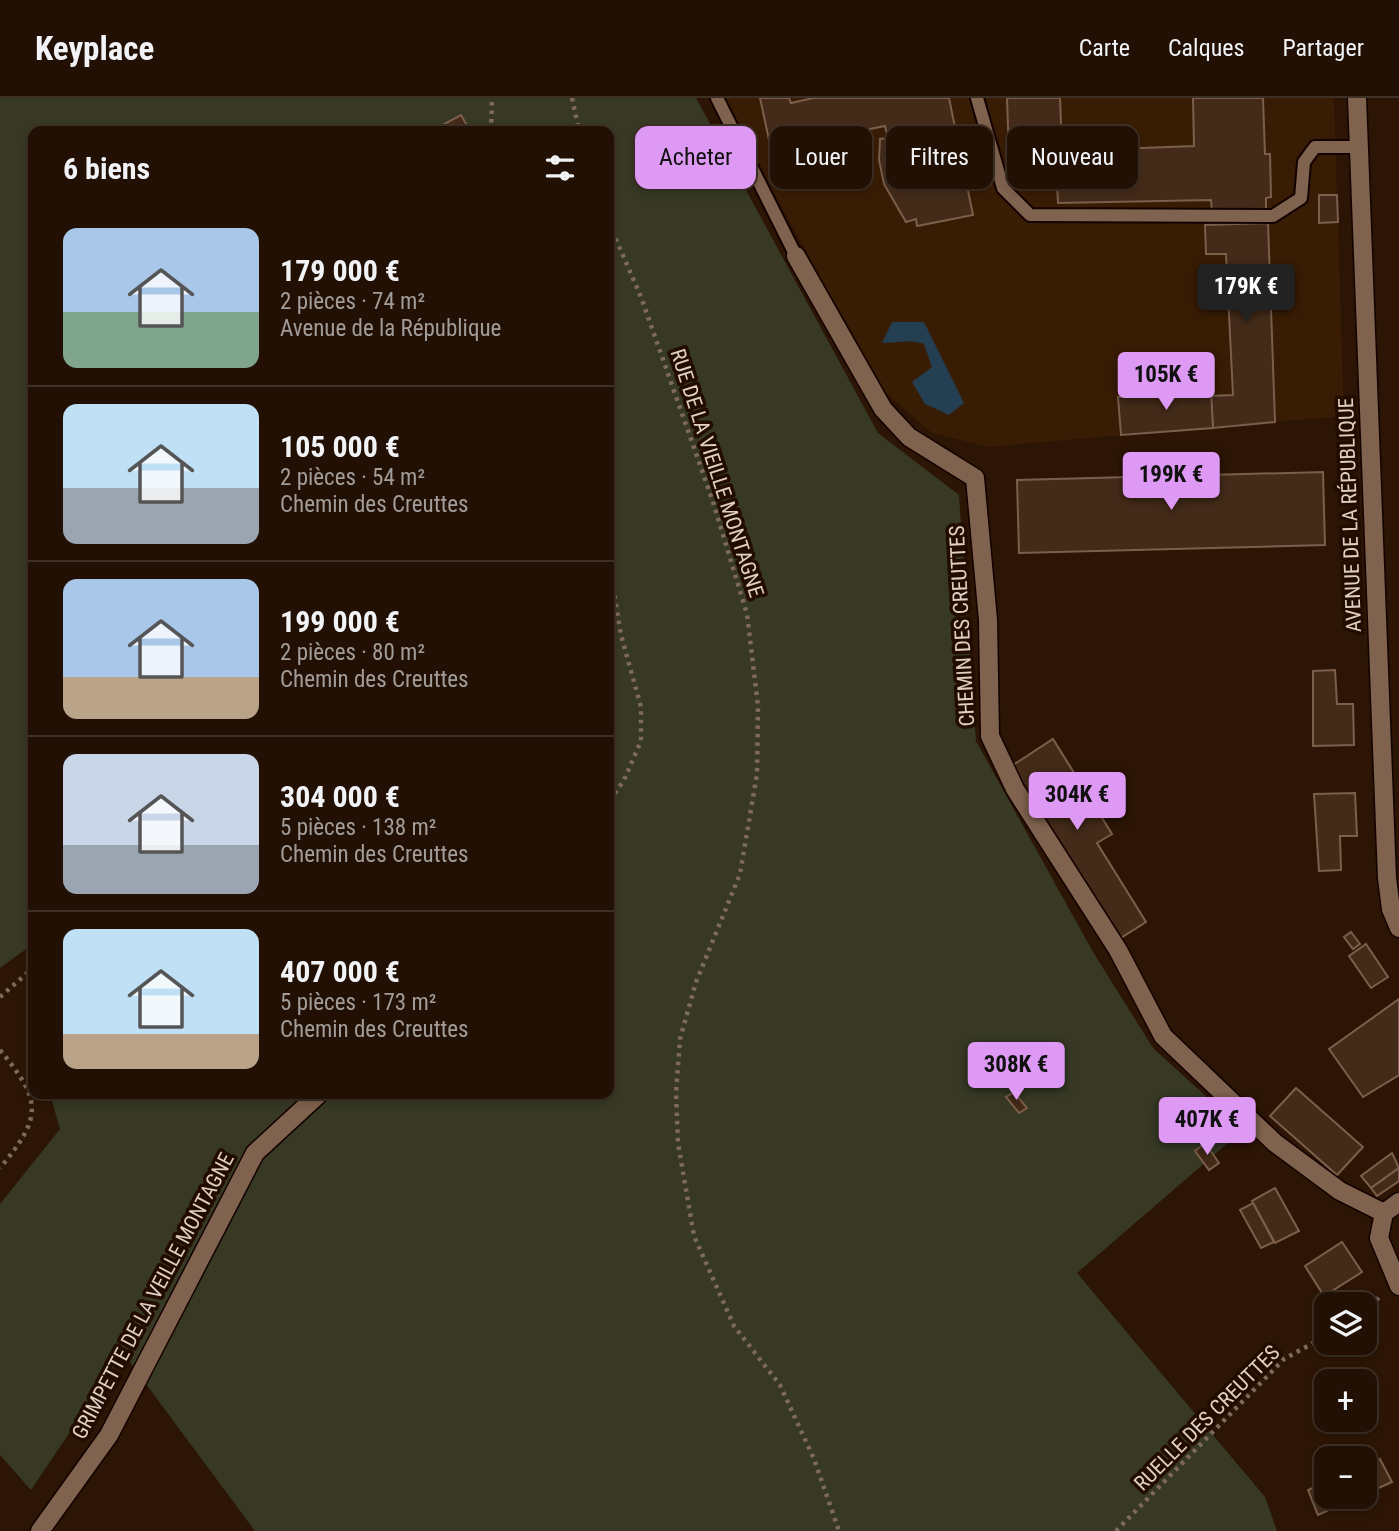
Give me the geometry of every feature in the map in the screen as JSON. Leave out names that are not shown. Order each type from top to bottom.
[{"type":"street","name":"AVENUE DE LA RÉPUBLIQUE","points":[[1357,98],[1387,878],[1391,909],[1399,928]]},
{"type":"street","name":"CHEMIN DES CREUTTES","points":[[796,256],[883,409],[909,437],[975,478],[988,620],[990,736],[1015,789],[1118,950],[1163,1036],[1275,1143],[1340,1191],[1384,1213]]},
{"type":"street","name":"GRIMPETTE DE LA VEILLE MONTAGNE","points":[[40,1531],[109,1435],[255,1153],[314,1099]]},
{"type":"street","points":[[1399,1202],[1384,1213],[1379,1238],[1399,1286]]},
{"type":"lane","name":"CHEMIN DES CREUTTES","points":[[717,98],[796,256]]},
{"type":"lane","points":[[977,98],[1003,188],[1030,215],[1273,216],[1301,198],[1304,162],[1315,147],[1359,147]]},
{"type":"path","points":[[491,126],[492,98]]},
{"type":"path","points":[[572,98],[578,126]]},
{"type":"path","name":"RUE DE LA VIEILLE MONTAGNE","points":[[614,235],[641,297],[713,502],[747,614],[758,706],[757,774],[740,874],[696,982],[680,1039],[676,1093],[678,1143],[694,1236],[734,1326],[780,1385],[814,1459],[839,1531]]},
{"type":"path","points":[[614,592],[621,635],[641,707],[642,741],[614,795]]},
{"type":"path","points":[[0,996],[28,972]]},
{"type":"path","points":[[0,1050],[28,1087]]},
{"type":"path","points":[[0,1168],[20,1144],[34,1113],[31,1099]]},
{"type":"path","name":"RUELLE DES CREUTTES","points":[[1116,1531],[1284,1359],[1314,1343]]},
{"type":"shaded area","points":[[720,98],[1334,98],[1337,195],[1319,195],[1320,223],[1338,222],[1344,416],[988,447],[932,433],[886,393],[771,189],[872,189],[872,126],[770,126],[770,187],[756,162],[756,126],[736,126]]},
{"type":"green space","points":[[0,98],[696,98],[711,126],[635,126],[635,189],[745,189],[878,433],[959,495],[976,741],[1093,952],[1153,1048],[1243,1130],[1077,1273],[1265,1497],[1277,1531],[255,1531],[123,1353],[31,1490],[0,1455],[0,1204],[60,1129],[51,1099],[614,1099],[614,126],[28,126],[28,948],[0,968]]},
{"type":"water","points":[[892,322],[924,322],[964,403],[949,415],[925,404],[912,382],[932,367],[924,344],[908,341],[882,343]]},
{"type":"building","points":[[760,98],[789,98],[791,103],[813,98],[949,98],[955,126],[886,126],[886,130],[885,126],[872,129],[872,126],[770,126],[770,144]]},
{"type":"building","points":[[1007,98],[1060,98],[1061,126],[1008,126]]},
{"type":"building","points":[[1193,98],[1263,98],[1265,154],[1270,154],[1271,197],[1266,198],[1266,209],[1212,211],[1211,200],[1058,203],[1057,189],[1138,189],[1138,148],[1194,146]]},
{"type":"building","points":[[461,115],[467,126],[441,126]]},
{"type":"building","points":[[886,138],[886,187],[879,160],[880,139]]},
{"type":"building","points":[[887,189],[968,189],[973,215],[917,226],[916,219],[906,222]]},
{"type":"building","points":[[1319,195],[1337,195],[1338,222],[1319,223]]},
{"type":"building","points":[[1268,223],[1275,422],[1213,428],[1211,396],[1233,395],[1226,254],[1206,254],[1205,225]]},
{"type":"building","points":[[1211,390],[1213,428],[1121,435],[1118,397]]},
{"type":"building","points":[[1323,472],[1325,545],[1019,553],[1017,480]]},
{"type":"building","points":[[1335,670],[1337,704],[1353,704],[1354,745],[1313,746],[1313,671]]},
{"type":"building","points":[[1053,739],[1112,834],[1097,843],[1146,922],[1119,939],[1010,767]]},
{"type":"building","points":[[1355,793],[1357,836],[1340,836],[1341,870],[1319,871],[1314,794]]},
{"type":"building","points":[[1351,932],[1360,944],[1353,949],[1344,937]]},
{"type":"building","points":[[1366,944],[1388,977],[1371,988],[1349,956]]},
{"type":"building","points":[[1399,999],[1399,1075],[1363,1097],[1329,1049]]},
{"type":"building","points":[[1296,1088],[1363,1147],[1337,1175],[1270,1116]]},
{"type":"building","points":[[1014,1092],[1027,1108],[1019,1113],[1006,1097]]},
{"type":"building","points":[[1205,1143],[1219,1163],[1209,1170],[1195,1151]]},
{"type":"building","points":[[1392,1153],[1399,1168],[1371,1188],[1361,1176]]},
{"type":"building","points":[[1399,1168],[1399,1181],[1377,1196],[1371,1188]]},
{"type":"building","points":[[1275,1188],[1299,1231],[1275,1243],[1252,1201]]},
{"type":"building","points":[[1253,1203],[1274,1242],[1261,1248],[1240,1210]]},
{"type":"building","points":[[1342,1242],[1362,1272],[1330,1292],[1321,1292],[1305,1266]]},
{"type":"building","points":[[1380,1459],[1392,1482],[1377,1489],[1377,1460]]},
{"type":"building","points":[[1314,1487],[1314,1505],[1308,1490]]},
{"type":"building","points":[[1316,1509],[1331,1509],[1318,1515]]}]
